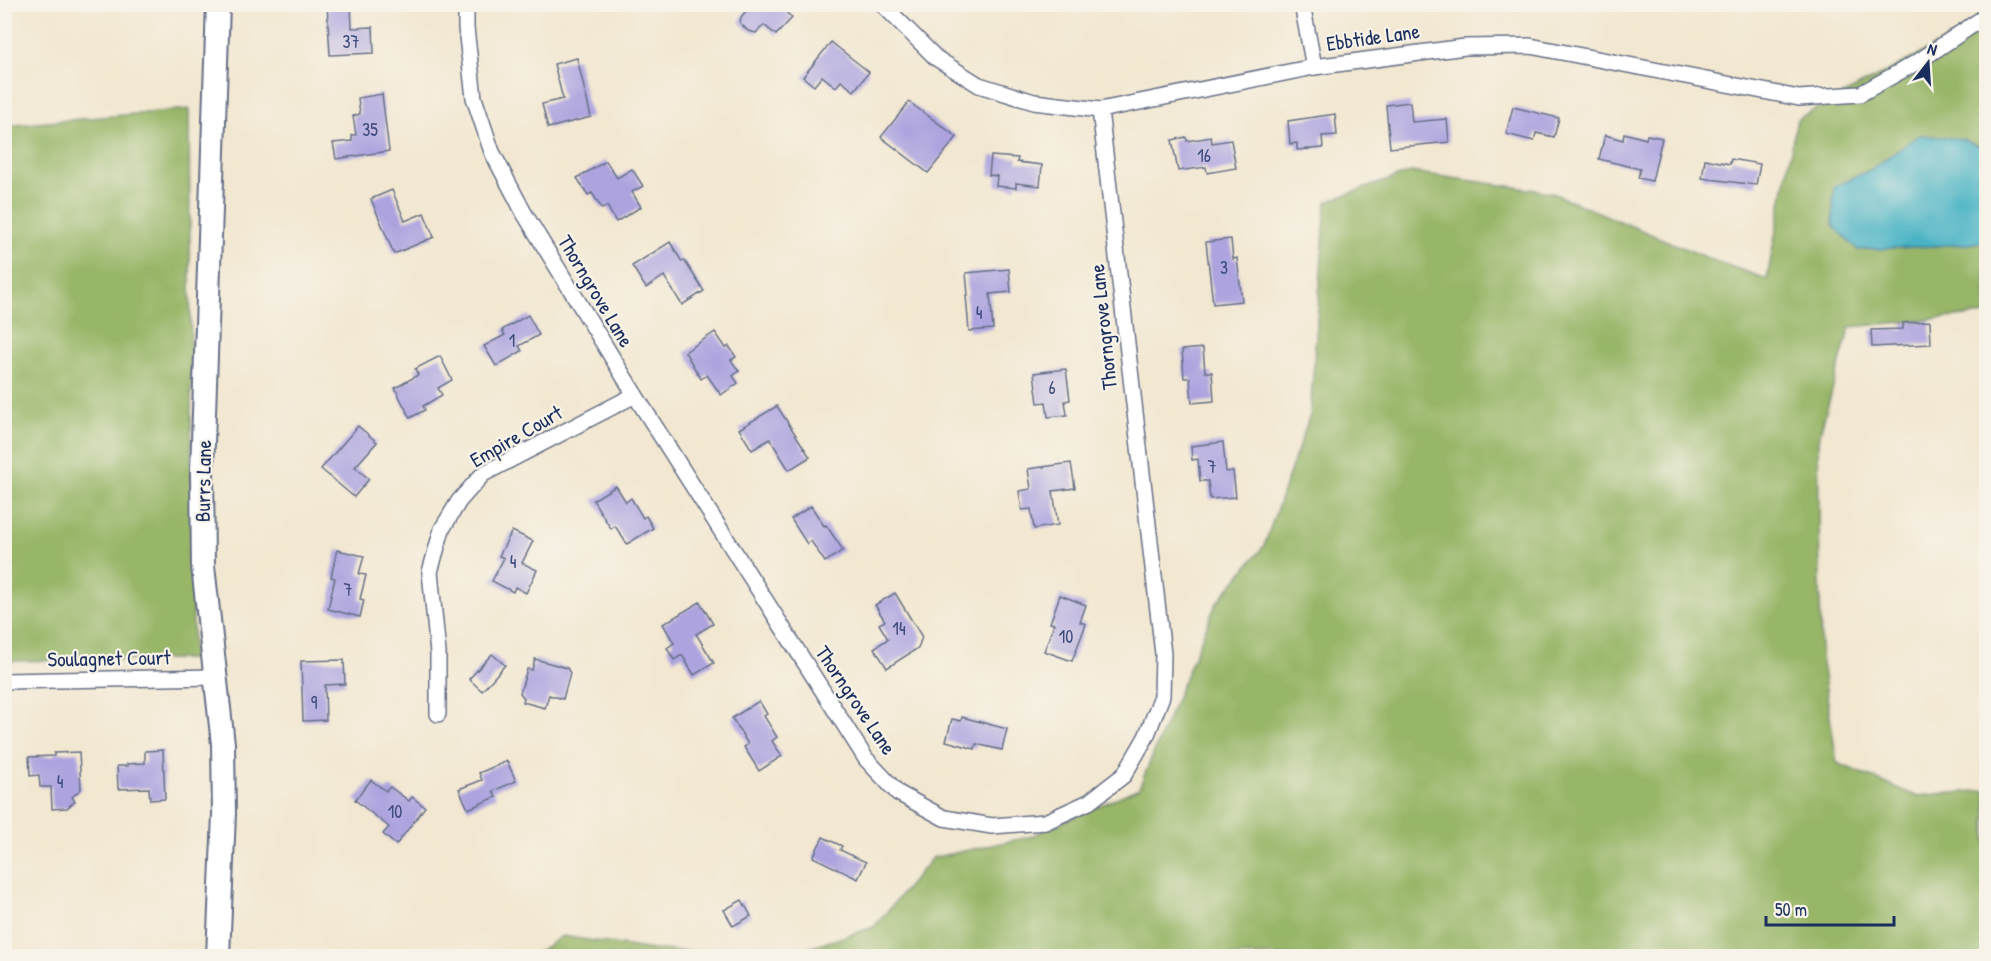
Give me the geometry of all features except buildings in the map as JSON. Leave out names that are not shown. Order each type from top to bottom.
[{"type":"street","name":"Burrs Lane","points":[[218,4],[202,472],[203,566],[223,744],[224,791],[218,957]]},
{"type":"street","name":"Thorngrove Lane","points":[[466,4],[466,28],[474,98],[492,152],[524,213],[634,395],[866,759],[898,793],[944,818],[992,826],[1045,822],[1089,802],[1124,775],[1146,737],[1162,696],[1163,654],[1100,110]]},
{"type":"street","name":"Ebbtide Lane","points":[[882,4],[936,58],[979,85],[1034,102],[1100,110],[1314,67],[1465,46],[1530,46],[1799,98],[1860,94],[1919,61],[1986,16]]},
{"type":"street","points":[[1302,4],[1314,67]]},
{"type":"street","name":"Empire Court","points":[[438,714],[438,653],[430,572],[442,529],[459,501],[483,474],[634,395]]},
{"type":"street","name":"Soulagnet Court","points":[[4,681],[215,677]]},
{"type":"green space","points":[[1986,19],[1986,149],[1962,139],[1920,135],[1870,170],[1834,187],[1833,224],[1858,250],[1986,241],[1986,314],[1850,327],[1818,440],[1821,656],[1837,763],[1916,796],[1986,790],[1986,956],[532,956],[562,936],[653,950],[791,954],[874,927],[932,858],[1029,837],[1139,788],[1216,604],[1264,546],[1310,415],[1326,202],[1411,172],[1550,192],[1715,261],[1767,279],[1797,119]]},
{"type":"green space","points":[[189,109],[193,659],[5,661],[5,126]]},
{"type":"water","points":[[1920,135],[1962,139],[1986,149],[1986,241],[1858,250],[1833,225],[1834,187],[1870,170]]}]
